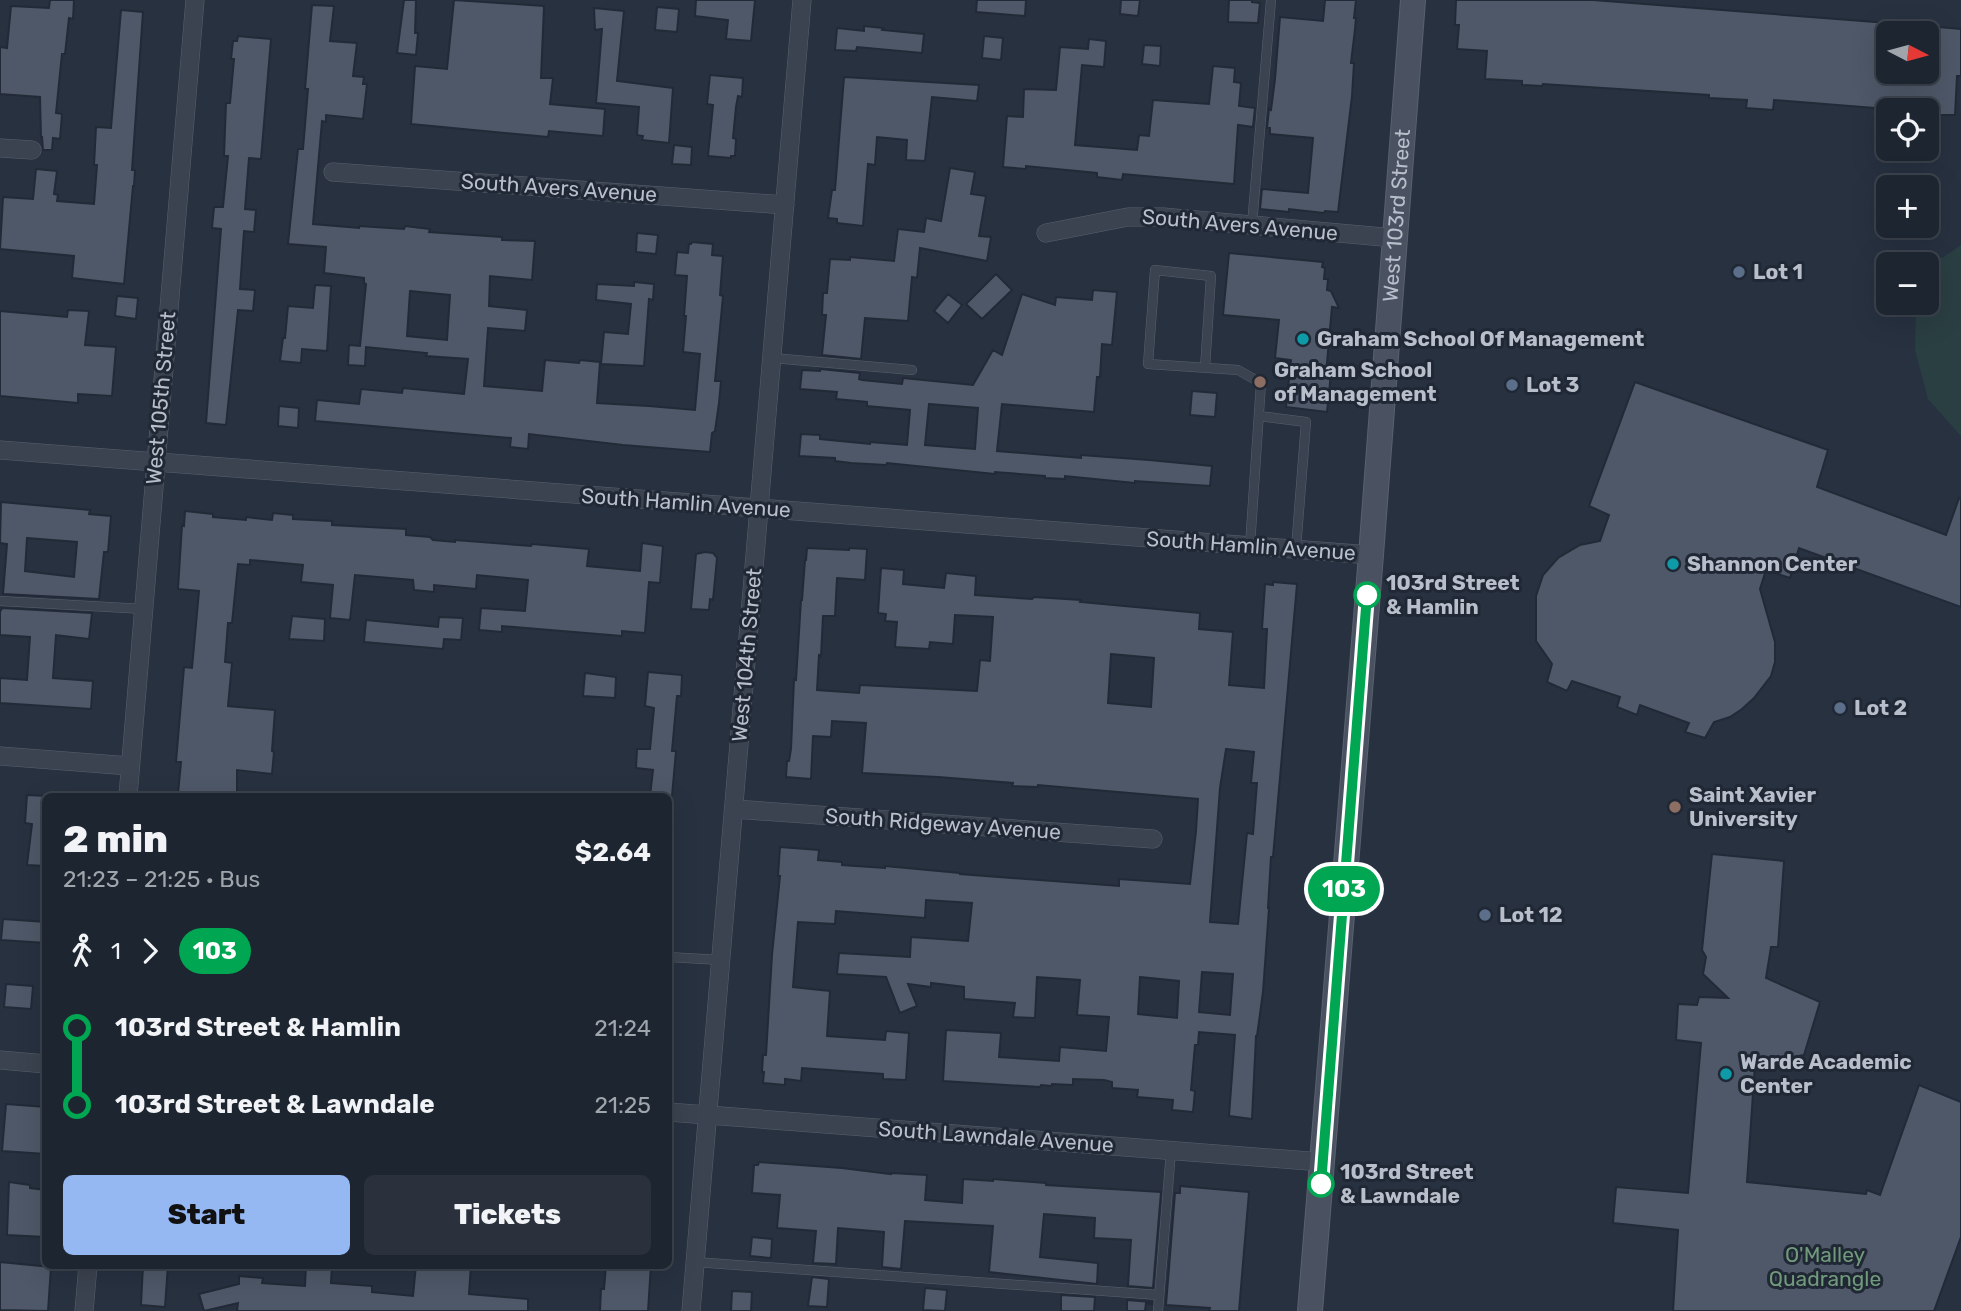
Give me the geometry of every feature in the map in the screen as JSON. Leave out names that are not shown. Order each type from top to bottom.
[{"type":"main road","name":"West 103rd Street","points":[[1310,1311],[1413,0]]},
{"type":"street","name":"West 105th Street","points":[[128,793],[195,0]]},
{"type":"street","name":"West 104th Street","points":[[691,1311],[802,0]]},
{"type":"street","points":[[0,148],[32,150]]},
{"type":"street","name":"South Avers Avenue","points":[[333,172],[785,205]]},
{"type":"street","name":"South Avers Avenue","points":[[1046,233],[1128,217],[1163,217],[1394,238]]},
{"type":"street","name":"South Hamlin Avenue","points":[[0,450],[1371,555]]},
{"type":"street","points":[[0,756],[130,766]]},
{"type":"street","name":"South Ridgeway Avenue","points":[[734,809],[1153,839]]},
{"type":"street","points":[[0,1060],[42,1064]]},
{"type":"street","name":"South Lawndale Avenue","points":[[672,1112],[1322,1162]]},
{"type":"street","points":[[85,1311],[88,1269]]},
{"type":"lane","points":[[1252,225],[1271,0]]},
{"type":"lane","points":[[1205,368],[1211,276],[1156,270],[1148,364],[1205,368],[1238,370],[1261,383],[1250,545]]},
{"type":"lane","points":[[772,358],[912,370]]},
{"type":"lane","points":[[1259,416],[1306,422],[1296,549]]},
{"type":"lane","points":[[0,601],[144,610]]},
{"type":"lane","points":[[672,957],[721,960]]},
{"type":"lane","points":[[1158,1311],[1171,1150]]},
{"type":"lane","points":[[695,1262],[1159,1295]]},
{"type":"green space","points":[[1961,245],[1961,436],[1928,399],[1915,350],[1916,315],[1939,315],[1939,260]]},
{"type":"building","points":[[50,0],[74,0],[73,19],[69,18],[65,54],[62,54],[56,113],[62,114],[60,139],[53,138],[52,150],[43,150],[40,97],[0,94],[0,47],[7,48],[11,6],[49,8]]},
{"type":"building","points":[[404,0],[416,0],[416,55],[397,53]]},
{"type":"building","points":[[454,0],[544,6],[541,78],[553,78],[550,104],[605,109],[603,136],[549,131],[548,137],[411,124],[415,66],[447,69]]},
{"type":"building","points":[[696,0],[755,0],[751,41],[726,39],[728,20],[695,16]]},
{"type":"building","points":[[977,0],[1026,0],[1025,16],[976,12]]},
{"type":"building","points":[[1121,0],[1140,0],[1138,16],[1120,14]]},
{"type":"building","points":[[1229,0],[1252,0],[1260,3],[1258,23],[1228,22]]},
{"type":"building","points":[[1325,0],[1356,0],[1351,63],[1354,63],[1352,96],[1338,212],[1260,209],[1262,189],[1308,193],[1313,138],[1270,134],[1270,128],[1267,128],[1275,79],[1280,17],[1323,21]]},
{"type":"building","points":[[1456,0],[1593,0],[1876,22],[1876,84],[1939,84],[1939,27],[1961,29],[1961,76],[1957,76],[1955,115],[1939,115],[1939,98],[1876,98],[1876,108],[1774,100],[1773,110],[1746,108],[1747,100],[1709,98],[1709,95],[1543,84],[1522,85],[1522,81],[1485,79],[1487,51],[1457,49],[1459,25],[1455,25]]},
{"type":"building","points":[[312,5],[334,6],[330,41],[357,43],[353,76],[364,77],[363,84],[367,84],[363,119],[326,115],[326,122],[322,121],[313,224],[404,229],[405,226],[430,229],[429,232],[535,241],[532,280],[490,276],[489,306],[527,310],[525,331],[488,328],[484,386],[542,391],[545,360],[600,362],[597,403],[695,410],[700,354],[683,352],[687,276],[675,275],[677,252],[688,253],[689,244],[692,242],[713,244],[712,255],[723,256],[720,295],[723,296],[715,381],[721,381],[710,452],[529,434],[528,449],[510,447],[511,438],[315,421],[317,400],[359,404],[361,389],[402,393],[403,388],[464,394],[468,359],[366,347],[365,366],[348,365],[349,345],[360,346],[366,284],[364,278],[324,273],[326,247],[288,244],[298,149],[303,149],[308,89],[305,89]],"holes":[[[410,291],[450,295],[447,340],[407,336]]]},
{"type":"building","points":[[657,7],[679,9],[677,32],[655,30]]},
{"type":"building","points":[[594,8],[624,11],[617,81],[673,88],[669,143],[642,140],[643,136],[637,135],[639,107],[596,103],[602,29],[595,30]]},
{"type":"building","points":[[121,10],[143,12],[132,170],[135,170],[134,186],[124,284],[72,278],[74,256],[0,249],[3,197],[33,199],[36,169],[57,171],[54,194],[58,195],[57,201],[94,204],[96,127],[111,128]]},
{"type":"building","points":[[864,26],[924,34],[922,53],[857,47],[856,51],[835,50],[837,28],[864,31]]},
{"type":"building","points":[[238,36],[271,39],[261,159],[249,158],[245,209],[256,210],[254,232],[244,231],[240,289],[255,290],[253,311],[238,310],[226,425],[206,423],[221,229],[212,228],[214,207],[223,207],[228,156],[224,156],[226,103],[230,103],[233,41],[237,41]]},
{"type":"building","points":[[984,36],[1003,38],[1001,60],[982,58]]},
{"type":"building","points":[[1089,39],[1106,41],[1104,67],[1082,65],[1075,145],[1137,150],[1139,135],[1149,136],[1153,100],[1209,104],[1213,66],[1235,68],[1234,82],[1241,83],[1239,106],[1255,108],[1253,127],[1238,125],[1234,184],[1123,174],[1122,180],[1097,177],[1097,173],[1026,166],[1026,169],[1003,167],[1007,116],[1023,117],[1024,89],[1056,90],[1060,47],[1088,49]]},
{"type":"building","points":[[1144,45],[1161,46],[1160,66],[1142,64]]},
{"type":"building","points":[[710,75],[743,78],[742,97],[738,96],[736,107],[733,138],[736,139],[735,156],[731,158],[708,156],[713,105],[707,104]]},
{"type":"building","points":[[844,77],[979,85],[977,101],[932,97],[925,161],[906,160],[907,140],[877,137],[875,165],[868,164],[863,226],[837,223],[837,219],[828,218],[832,190],[835,190]]},
{"type":"building","points":[[674,145],[692,147],[691,165],[672,164]]},
{"type":"building","points":[[950,168],[975,172],[971,194],[986,196],[979,236],[991,237],[987,261],[920,248],[917,278],[912,277],[908,321],[865,318],[861,359],[822,355],[826,315],[822,315],[823,293],[827,293],[830,259],[850,260],[850,257],[894,261],[898,229],[924,232],[926,218],[941,221]]},
{"type":"building","points":[[637,233],[658,235],[656,254],[636,252]]},
{"type":"building","name":"Graham School Of Management","points":[[1229,253],[1323,262],[1324,279],[1328,279],[1327,290],[1331,291],[1339,308],[1332,307],[1327,363],[1332,363],[1327,412],[1286,407],[1291,360],[1275,358],[1279,320],[1223,315]]},
{"type":"building","points":[[996,274],[1012,290],[982,319],[966,304]]},
{"type":"building","points":[[634,282],[654,284],[653,300],[649,299],[644,366],[601,364],[604,332],[628,334],[631,304],[596,300],[597,284],[634,286]]},
{"type":"building","points":[[315,285],[331,286],[327,351],[302,349],[301,363],[280,361],[288,306],[313,308]]},
{"type":"building","points":[[1093,290],[1117,292],[1112,345],[1102,344],[1094,412],[1002,404],[997,451],[1212,466],[1210,486],[1135,483],[1065,476],[1065,479],[1045,478],[887,463],[851,463],[835,461],[835,458],[799,456],[801,434],[820,435],[820,439],[907,445],[910,410],[867,406],[867,402],[836,399],[837,392],[800,389],[802,370],[860,373],[859,379],[862,380],[902,384],[903,378],[973,385],[993,350],[1002,355],[1022,294],[1055,305],[1056,297],[1092,300]],"holes":[[[929,404],[978,408],[975,449],[925,445]]]},
{"type":"building","points":[[948,294],[962,305],[948,323],[934,311]]},
{"type":"building","points":[[117,296],[138,298],[136,319],[115,316]]},
{"type":"building","points":[[68,310],[89,311],[85,345],[116,347],[112,396],[78,394],[78,403],[0,396],[0,311],[67,317]]},
{"type":"building","name":"Shannon Center","points":[[1635,382],[1828,450],[1817,487],[1946,535],[1959,498],[1961,499],[1961,607],[1799,548],[1790,578],[1766,570],[1760,589],[1775,642],[1775,662],[1771,676],[1742,709],[1730,717],[1714,722],[1705,738],[1685,732],[1689,723],[1640,705],[1637,715],[1617,707],[1620,697],[1572,681],[1567,691],[1547,682],[1552,664],[1536,641],[1536,596],[1543,575],[1558,558],[1580,545],[1600,541],[1609,515],[1589,506]]},
{"type":"building","points":[[1192,391],[1217,393],[1215,417],[1190,415]]},
{"type":"building","points":[[279,406],[299,408],[298,428],[278,426]]},
{"type":"building","points":[[1,502],[90,510],[89,514],[111,516],[108,552],[104,552],[99,599],[3,594],[7,544],[0,543]],"holes":[[[27,538],[77,542],[74,577],[25,571]]]},
{"type":"building","points":[[185,511],[246,520],[246,517],[272,520],[273,513],[293,515],[293,519],[332,521],[332,525],[406,529],[406,535],[430,537],[433,540],[589,549],[587,566],[640,571],[642,543],[663,546],[660,583],[649,582],[645,633],[622,631],[622,636],[502,626],[502,632],[479,630],[481,608],[525,611],[528,580],[477,575],[476,589],[434,585],[434,592],[414,590],[413,580],[355,575],[350,620],[330,618],[333,585],[301,582],[303,565],[250,560],[250,565],[238,564],[232,623],[228,623],[225,662],[232,663],[228,706],[275,710],[272,774],[237,770],[237,793],[178,793],[181,762],[176,762],[184,667],[192,668],[199,591],[178,589],[182,525],[184,526]]},
{"type":"building","points":[[807,548],[867,549],[865,580],[837,578],[835,616],[823,616],[817,690],[859,693],[860,685],[977,691],[980,660],[990,661],[993,617],[955,615],[953,644],[930,642],[929,649],[895,647],[897,622],[885,621],[886,614],[878,613],[881,568],[904,570],[903,584],[944,588],[946,573],[976,576],[975,595],[1081,600],[1080,602],[1200,613],[1199,629],[1233,632],[1229,685],[1264,688],[1267,629],[1262,629],[1265,584],[1297,584],[1271,857],[1252,1119],[1229,1116],[1235,1035],[1199,1032],[1198,1045],[1195,1045],[1191,1090],[1195,1091],[1193,1112],[1172,1110],[1173,1100],[1137,1097],[1138,1090],[1112,1088],[1112,1082],[1104,1080],[1073,1079],[1073,1085],[1052,1084],[1040,1087],[943,1081],[946,1030],[1001,1033],[999,1057],[1059,1061],[1060,1047],[1106,1051],[1109,1017],[1077,1015],[1080,980],[1037,977],[1035,1018],[1013,1017],[1015,1003],[964,999],[964,987],[931,983],[931,987],[908,984],[917,1006],[900,1013],[886,977],[837,974],[839,953],[910,957],[911,937],[968,941],[972,903],[926,900],[925,918],[836,911],[835,924],[798,922],[793,987],[830,991],[827,1036],[885,1040],[886,1031],[909,1033],[906,1080],[883,1079],[883,1074],[802,1068],[801,1081],[785,1079],[785,1085],[763,1083],[780,847],[819,850],[818,860],[842,862],[842,865],[885,866],[1119,886],[1119,879],[1190,884],[1196,831],[1198,799],[862,773],[866,723],[832,721],[831,737],[813,736],[811,779],[786,777],[791,749],[794,679],[796,680]],"holes":[[[1111,654],[1154,658],[1151,707],[1108,703]],[[1226,749],[1254,752],[1251,783],[1257,783],[1253,834],[1247,833],[1238,924],[1210,922],[1220,788]],[[1202,972],[1233,974],[1230,1015],[1199,1012]],[[1140,977],[1179,981],[1177,1018],[1138,1014]]]},
{"type":"building","points":[[713,553],[717,558],[713,600],[710,599],[709,610],[691,609],[696,554]]},
{"type":"building","points":[[2,608],[92,613],[89,639],[56,635],[53,678],[93,681],[91,709],[0,703],[0,678],[27,680],[30,637],[0,635]]},
{"type":"building","points":[[292,616],[325,619],[324,641],[289,639]]},
{"type":"building","points":[[439,617],[463,618],[461,640],[444,639],[443,649],[364,642],[366,620],[438,627]]},
{"type":"building","points":[[648,672],[682,675],[681,696],[677,696],[672,751],[676,751],[672,796],[672,793],[650,793],[653,770],[636,768],[637,749],[650,749],[654,708],[645,706]]},
{"type":"building","points":[[585,673],[616,677],[615,698],[583,696]]},
{"type":"building","points":[[27,795],[42,796],[42,866],[27,865],[32,824],[25,823]]},
{"type":"building","name":"Warde Academic Center","points":[[1712,854],[1784,861],[1778,947],[1771,947],[1766,978],[1820,1002],[1804,1055],[1755,1064],[1747,1182],[1866,1194],[1867,1190],[1880,1195],[1919,1085],[1961,1102],[1961,1237],[1934,1311],[1673,1311],[1678,1230],[1613,1223],[1616,1187],[1688,1193],[1701,1043],[1676,1040],[1678,1004],[1697,1005],[1699,997],[1728,998],[1703,974],[1706,957],[1702,950]]},
{"type":"building","points":[[3,919],[42,922],[42,943],[1,940]]},
{"type":"building","points":[[6,984],[33,986],[31,1009],[4,1007]]},
{"type":"building","points":[[6,1104],[42,1107],[42,1154],[2,1151]]},
{"type":"building","points":[[759,1162],[927,1175],[925,1200],[962,1203],[963,1179],[1161,1192],[1153,1288],[1128,1286],[1131,1240],[1094,1238],[1095,1218],[1044,1214],[1040,1257],[1098,1263],[1097,1284],[989,1272],[993,1226],[905,1221],[901,1269],[882,1267],[884,1232],[838,1228],[836,1264],[813,1263],[816,1231],[777,1228],[780,1195],[752,1193],[754,1165]]},
{"type":"building","points":[[9,1182],[42,1190],[42,1237],[7,1235]]},
{"type":"building","points":[[1180,1186],[1249,1192],[1239,1311],[1209,1311],[1210,1308],[1166,1305],[1175,1193],[1180,1193]]},
{"type":"building","points":[[752,1237],[772,1239],[771,1258],[750,1256]]},
{"type":"building","points":[[0,1262],[51,1269],[48,1311],[0,1310]]},
{"type":"building","points":[[143,1269],[168,1269],[165,1307],[141,1305]]},
{"type":"building","points":[[306,1269],[332,1269],[331,1283],[372,1286],[372,1292],[413,1296],[416,1269],[471,1269],[469,1294],[528,1299],[528,1311],[237,1311],[238,1303],[204,1311],[199,1294],[239,1284],[239,1276],[263,1278],[262,1283],[305,1286]]},
{"type":"building","points":[[606,1269],[651,1269],[648,1311],[600,1311],[601,1289],[604,1289]]},
{"type":"building","points":[[812,1277],[829,1279],[827,1307],[808,1306]]},
{"type":"building","points":[[925,1288],[947,1290],[945,1311],[923,1310]]},
{"type":"building","points":[[732,1291],[752,1292],[751,1311],[731,1311]]},
{"type":"building","points":[[1061,1295],[1095,1297],[1094,1311],[1061,1311]]},
{"type":"building","points":[[1127,1300],[1152,1302],[1152,1304],[1146,1303],[1145,1311],[1127,1311]]},
{"type":"bus line","name":"103","points":[[1321,1184],[1367,595]]},
{"type":"place","name":"Lot 1","points":[[1739,272]]},
{"type":"place","name":"Graham School Of Management","points":[[1303,339]]},
{"type":"place","name":"Graham School of Management","points":[[1260,382]]},
{"type":"place","name":"Lot 3","points":[[1512,385]]},
{"type":"place","name":"Shannon Center","points":[[1673,564]]},
{"type":"place","name":"103rd Street & Hamlin","points":[[1367,595]]},
{"type":"place","name":"Lot 2","points":[[1840,708]]},
{"type":"place","name":"Saint Xavier University","points":[[1675,807]]},
{"type":"place","name":"Lot 12","points":[[1485,915]]},
{"type":"place","name":"Warde Academic Center","points":[[1726,1074]]},
{"type":"place","name":"103rd Street & Lawndale","points":[[1321,1184]]},
{"type":"park label","name":"O'Malley Quadrangle","points":[[1825,1267]]}]
